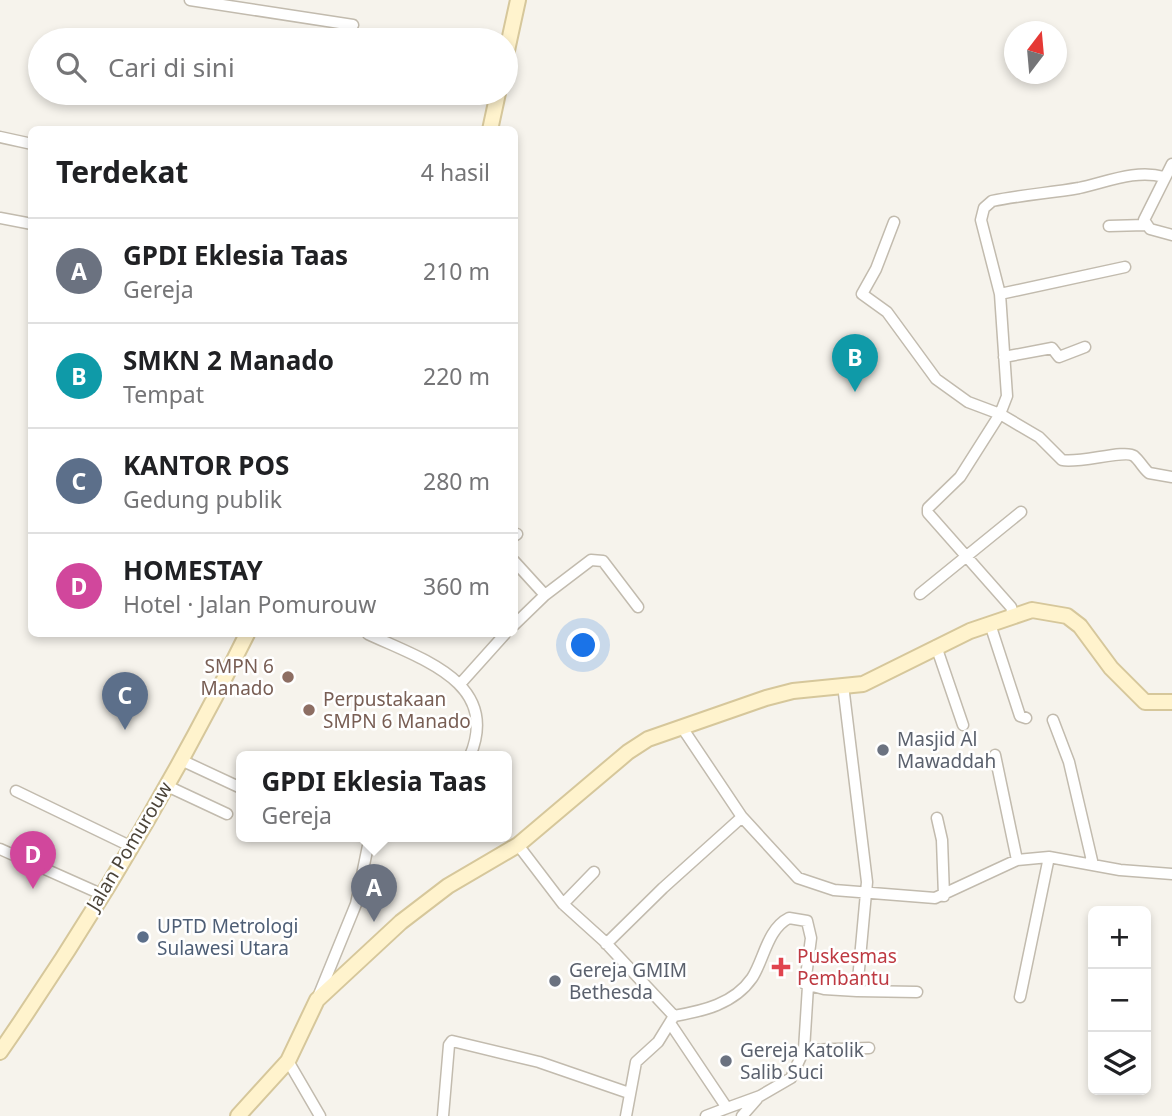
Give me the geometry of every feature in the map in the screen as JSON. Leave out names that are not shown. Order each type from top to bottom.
[{"type":"street","points":[[190,0],[353,24]]},
{"type":"street","points":[[512,28],[518,0]]},
{"type":"street","points":[[491,126],[495,105]]},
{"type":"street","points":[[0,136],[28,143]]},
{"type":"street","points":[[1145,225],[1146,214],[1172,164]]},
{"type":"street","points":[[1013,615],[1012,607],[928,513],[928,508],[960,477],[1000,414],[1007,396],[1000,294],[981,220],[984,208],[992,201],[1150,173],[1164,177]]},
{"type":"street","points":[[0,218],[28,223]]},
{"type":"street","points":[[894,222],[876,269],[862,294],[887,312],[936,379],[968,402],[1000,414],[1039,437],[1062,460],[1088,461],[1130,454],[1149,473],[1172,477]]},
{"type":"street","points":[[1109,226],[1145,225],[1172,235]]},
{"type":"street","points":[[1000,294],[1125,267]]},
{"type":"street","points":[[1004,357],[1052,348],[1059,357],[1065,357],[1085,347]]},
{"type":"street","points":[[920,594],[968,558],[1021,512]]},
{"type":"street","points":[[518,621],[545,595],[591,560],[597,559],[603,561],[638,607]]},
{"type":"street","points":[[518,565],[545,595]]},
{"type":"street","points":[[317,1000],[422,903],[518,845],[628,752],[681,726],[779,695],[863,684],[884,676],[936,646],[1032,610],[1067,616],[1080,626],[1137,696],[1155,704],[1172,702]]},
{"type":"street","points":[[990,624],[1020,716],[1026,718]]},
{"type":"street","name":"Jalan Pomurouw","points":[[0,1052],[34,1003],[181,760],[245,637]]},
{"type":"street","points":[[375,637],[461,683],[477,710],[472,751]]},
{"type":"street","points":[[461,683],[502,637]]},
{"type":"street","points":[[936,646],[963,725]]},
{"type":"street","points":[[843,685],[864,850],[865,894],[857,991]]},
{"type":"street","points":[[1053,720],[1069,762],[1093,865]]},
{"type":"street","points":[[681,726],[739,813],[802,882],[865,894],[924,899],[944,896],[1017,860],[1049,857],[1172,874]]},
{"type":"street","points":[[995,755],[1017,860]]},
{"type":"street","points":[[181,760],[236,786]]},
{"type":"street","points":[[166,785],[227,814]]},
{"type":"street","points":[[16,791],[130,846]]},
{"type":"street","points":[[603,941],[739,813]]},
{"type":"street","points":[[937,818],[943,840],[944,896]]},
{"type":"street","points":[[238,1116],[288,1061],[317,1000],[326,970],[356,904],[369,842]]},
{"type":"street","points":[[518,845],[563,904],[603,941],[672,1020],[727,1108]]},
{"type":"street","points":[[0,849],[101,894]]},
{"type":"street","points":[[1020,997],[1049,857]]},
{"type":"street","points":[[563,904],[594,872]]},
{"type":"street","points":[[626,1116],[636,1062],[658,1042],[672,1020],[719,1005],[740,992],[753,977],[779,926],[789,918],[807,921],[811,930],[804,978],[808,986],[803,1050],[791,1078],[760,1096],[706,1116]]},
{"type":"street","points":[[808,986],[857,991],[917,992]]},
{"type":"street","points":[[443,1116],[449,1045],[452,1041],[553,1066],[629,1093]]},
{"type":"street","points":[[803,1050],[869,1048]]},
{"type":"street","points":[[288,1061],[320,1116]]},
{"type":"street","points":[[743,1116],[760,1096]]},
{"type":"place","name":"SMKN 2 Manado","points":[[855,392]]},
{"type":"place","name":"SMPN 6 Manado","points":[[288,677]]},
{"type":"place","name":"Perpustakaan SMPN 6 Manado","points":[[309,710]]},
{"type":"place","name":"KANTOR POS","points":[[125,730]]},
{"type":"place","name":"Masjid Al Mawaddah","points":[[883,750]]},
{"type":"place","name":"HOMESTAY","points":[[33,889]]},
{"type":"place","name":"GPDI Eklesia Taas","points":[[374,922]]},
{"type":"place","name":"UPTD Metrologi Sulawesi Utara","points":[[143,937]]},
{"type":"place","name":"Puskesmas Pembantu","points":[[781,967]]},
{"type":"place","name":"Gereja GMIM Bethesda","points":[[555,981]]},
{"type":"place","name":"Gereja Katolik Salib Suci","points":[[726,1061]]}]
